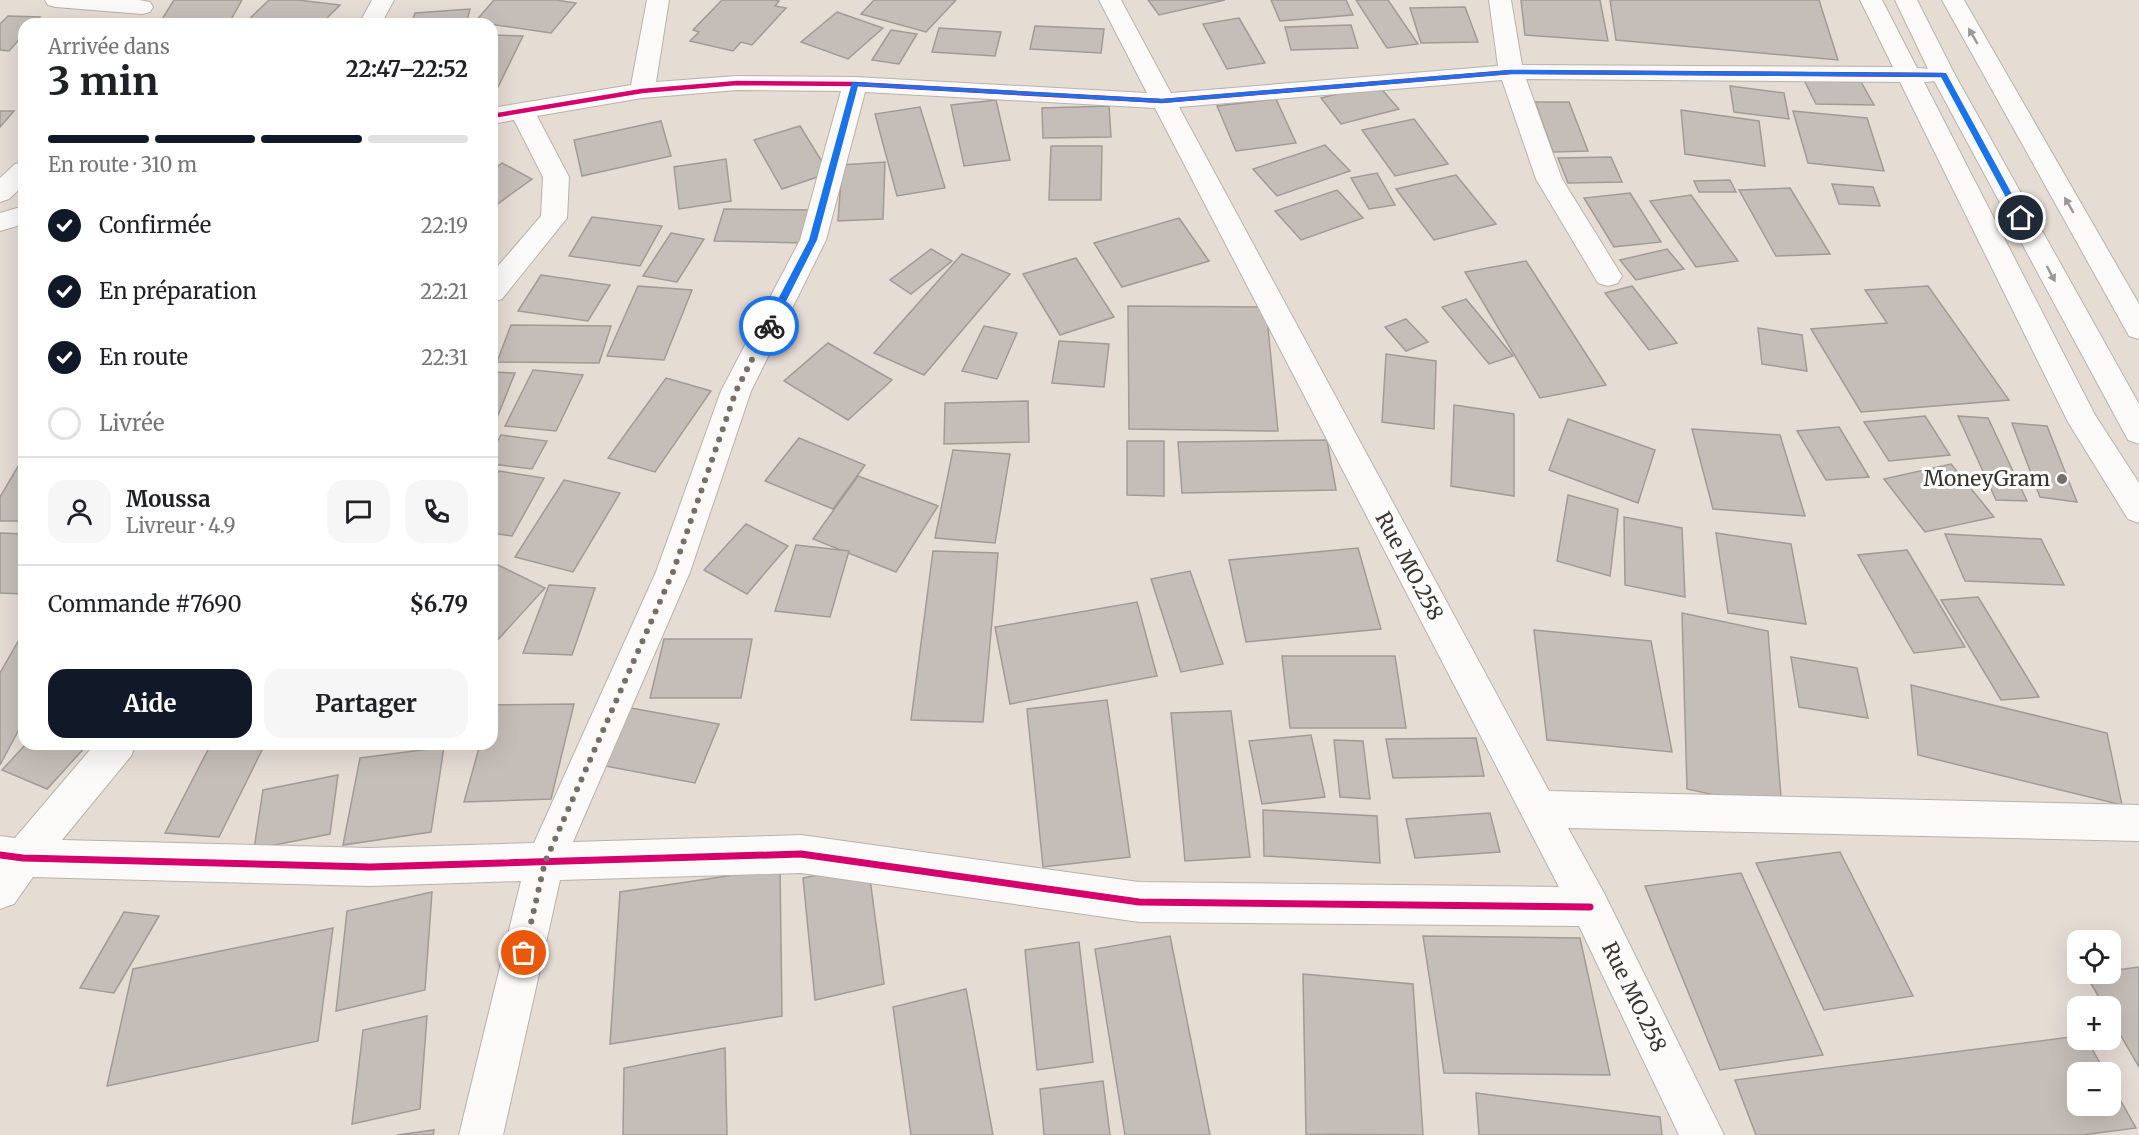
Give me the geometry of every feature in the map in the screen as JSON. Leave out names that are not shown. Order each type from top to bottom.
[{"type":"main road","points":[[56,0],[140,10]]},
{"type":"main road","points":[[372,18],[383,0]]},
{"type":"main road","points":[[642,91],[657,0]]},
{"type":"main road","name":"Rue MO.258","points":[[1110,0],[1539,809],[1702,1135]]},
{"type":"main road","points":[[1500,0],[1511,72],[1549,179],[1608,276]]},
{"type":"main road","points":[[1871,0],[2083,422],[2139,510]]},
{"type":"main road","points":[[1906,0],[1943,75],[2139,432]]},
{"type":"main road","points":[[1953,0],[2139,329]]},
{"type":"main road","points":[[498,115],[642,91],[737,83],[855,84],[1162,101],[1511,72],[1943,75]]},
{"type":"main road","points":[[481,1135],[545,862],[673,572],[736,391],[813,240],[855,84]]},
{"type":"main road","points":[[498,285],[554,218],[556,177],[522,111]]},
{"type":"main road","points":[[0,161],[18,160]]},
{"type":"main road","points":[[0,193],[18,176]]},
{"type":"main road","points":[[0,222],[18,217]]},
{"type":"main road","points":[[0,890],[11,856],[112,750]]},
{"type":"main road","points":[[1539,809],[2139,823]]},
{"type":"main road","points":[[11,856],[370,867],[801,854],[1139,902],[1590,907]]},
{"type":"building","points":[[174,0],[242,0],[232,18],[163,18]]},
{"type":"building","points":[[269,0],[298,0],[340,5],[327,18],[250,18]]},
{"type":"building","points":[[494,0],[556,0],[576,3],[551,33],[498,25],[498,18],[478,18]]},
{"type":"building","points":[[722,0],[775,0],[779,1],[775,6],[786,8],[752,45],[741,42],[733,51],[690,41],[699,32],[693,30]]},
{"type":"building","points":[[874,0],[956,0],[926,32],[861,14]]},
{"type":"building","points":[[1148,0],[1225,0],[1159,15]]},
{"type":"building","points":[[1271,0],[1346,0],[1353,15],[1280,21]]},
{"type":"building","points":[[1356,0],[1388,0],[1418,44],[1387,48]]},
{"type":"building","points":[[1521,0],[1600,0],[1608,41],[1525,35]]},
{"type":"building","points":[[1610,0],[1819,0],[1838,60],[1616,40]]},
{"type":"building","points":[[1465,7],[1478,42],[1421,43],[1410,8]]},
{"type":"building","points":[[470,9],[468,18],[413,18],[415,13]]},
{"type":"building","points":[[837,12],[883,28],[848,59],[801,42]]},
{"type":"building","points":[[8,16],[40,17],[18,18],[18,41],[9,51],[0,50],[0,24]]},
{"type":"building","points":[[1239,18],[1265,63],[1227,69],[1203,24]]},
{"type":"building","points":[[1351,25],[1358,48],[1291,50],[1285,27]]},
{"type":"building","points":[[1035,26],[1104,29],[1101,53],[1030,49]]},
{"type":"building","points":[[939,28],[1001,32],[995,56],[932,52]]},
{"type":"building","points":[[891,30],[917,34],[899,64],[872,60]]},
{"type":"building","points":[[498,35],[523,36],[498,87]]},
{"type":"building","points":[[1804,80],[1861,82],[1874,105],[1816,104]]},
{"type":"building","points":[[1377,84],[1399,109],[1341,124],[1321,98]]},
{"type":"building","points":[[1730,86],[1784,93],[1789,119],[1734,112]]},
{"type":"building","points":[[1276,99],[1296,143],[1236,151],[1217,106]]},
{"type":"building","points":[[996,100],[1010,160],[964,166],[951,105]]},
{"type":"building","points":[[1535,102],[1569,102],[1588,151],[1553,152]]},
{"type":"building","points":[[1109,106],[1111,137],[1043,138],[1042,108]]},
{"type":"building","points":[[920,107],[945,188],[897,196],[875,114]]},
{"type":"building","points":[[1681,110],[1759,121],[1765,166],[1685,154]]},
{"type":"building","points":[[0,111],[14,111],[0,127]]},
{"type":"building","points":[[1793,111],[1867,118],[1884,171],[1808,163]]},
{"type":"building","points":[[1414,119],[1448,164],[1395,176],[1362,130]]},
{"type":"building","points":[[661,121],[671,156],[582,176],[574,140]]},
{"type":"building","points":[[800,126],[829,173],[782,189],[754,140]]},
{"type":"building","points":[[1325,145],[1350,171],[1277,196],[1253,169]]},
{"type":"building","points":[[1051,146],[1102,146],[1101,200],[1049,200]]},
{"type":"building","points":[[1611,157],[1622,182],[1568,183],[1558,158]]},
{"type":"building","points":[[726,159],[731,201],[679,209],[674,167]]},
{"type":"building","points":[[885,162],[883,219],[838,221],[842,165]]},
{"type":"building","points":[[502,163],[532,179],[498,204],[498,166]]},
{"type":"building","points":[[1377,173],[1395,205],[1369,209],[1351,178]]},
{"type":"building","points":[[1456,175],[1496,224],[1434,240],[1396,189]]},
{"type":"building","points":[[1730,180],[1736,192],[1699,192],[1694,181]]},
{"type":"building","points":[[1832,184],[1873,187],[1880,206],[1839,204]]},
{"type":"building","points":[[1790,188],[1830,254],[1776,256],[1739,190]]},
{"type":"building","points":[[1337,190],[1363,218],[1301,240],[1275,211]]},
{"type":"building","points":[[1630,193],[1661,242],[1614,247],[1584,198]]},
{"type":"building","points":[[1691,195],[1738,261],[1696,267],[1650,201]]},
{"type":"building","points":[[724,209],[812,210],[804,243],[714,241]]},
{"type":"building","points":[[592,217],[662,226],[640,266],[569,256]]},
{"type":"building","points":[[1179,218],[1209,261],[1122,287],[1094,243]]},
{"type":"building","points":[[671,233],[704,239],[677,282],[643,276]]},
{"type":"building","points":[[931,249],[952,261],[911,294],[890,280]]},
{"type":"building","points":[[1667,249],[1684,269],[1636,280],[1620,260]]},
{"type":"building","points":[[962,254],[1010,274],[924,375],[874,353]]},
{"type":"building","points":[[1076,258],[1114,317],[1060,335],[1023,274]]},
{"type":"building","points":[[1526,261],[1606,385],[1540,398],[1465,272]]},
{"type":"building","points":[[541,275],[610,285],[588,321],[518,311]]},
{"type":"building","points":[[638,286],[692,290],[664,360],[607,356]]},
{"type":"building","points":[[1632,286],[1677,343],[1649,350],[1605,293]]},
{"type":"building","points":[[1928,286],[2009,400],[1861,412],[1811,329],[1887,323],[1865,290]]},
{"type":"building","points":[[1466,299],[1513,356],[1489,364],[1442,307]]},
{"type":"building","points":[[1128,306],[1266,307],[1278,431],[1129,429]]},
{"type":"building","points":[[1406,319],[1428,342],[1406,351],[1385,327]]},
{"type":"building","points":[[511,325],[611,326],[599,363],[498,362]]},
{"type":"building","points":[[984,326],[1017,333],[997,379],[962,371]]},
{"type":"building","points":[[1758,328],[1802,335],[1807,371],[1762,364]]},
{"type":"building","points":[[1059,341],[1109,344],[1104,387],[1052,383]]},
{"type":"building","points":[[828,343],[892,380],[848,420],[784,381]]},
{"type":"building","points":[[1386,354],[1436,361],[1434,429],[1382,422]]},
{"type":"building","points":[[533,370],[583,375],[556,431],[505,426]]},
{"type":"building","points":[[498,372],[515,373],[498,415]]},
{"type":"building","points":[[666,378],[711,391],[655,472],[608,458]]},
{"type":"building","points":[[1028,401],[1029,442],[944,444],[945,403]]},
{"type":"building","points":[[1454,405],[1514,414],[1514,496],[1451,486]]},
{"type":"building","points":[[1925,416],[1950,455],[1889,461],[1864,422]]},
{"type":"building","points":[[1958,416],[1988,418],[2027,501],[1996,500]]},
{"type":"building","points":[[1568,419],[1655,450],[1638,503],[1549,470]]},
{"type":"building","points":[[2012,423],[2047,426],[2077,502],[2040,497]]},
{"type":"building","points":[[1839,427],[1869,477],[1826,480],[1797,431]]},
{"type":"building","points":[[1692,429],[1780,435],[1805,516],[1713,509]]},
{"type":"building","points":[[501,435],[547,441],[532,469],[498,465],[498,440]]},
{"type":"building","points":[[799,438],[865,465],[833,509],[765,481]]},
{"type":"building","points":[[1327,440],[1336,490],[1182,493],[1178,442]]},
{"type":"building","points":[[1127,441],[1164,441],[1164,496],[1127,495]]},
{"type":"building","points":[[953,450],[1010,454],[995,543],[935,538]]},
{"type":"building","points":[[1951,464],[1994,517],[1925,532],[1884,479]]},
{"type":"building","points":[[18,466],[18,521],[0,521],[0,497]]},
{"type":"building","points":[[498,473],[544,478],[512,536],[498,534]]},
{"type":"building","points":[[858,476],[938,506],[896,572],[813,539]]},
{"type":"building","points":[[564,480],[620,493],[573,572],[515,557]]},
{"type":"building","points":[[1568,495],[1618,509],[1610,576],[1557,561]]},
{"type":"building","points":[[1624,517],[1682,528],[1685,597],[1625,585]]},
{"type":"building","points":[[746,524],[788,546],[747,594],[704,570]]},
{"type":"building","points":[[0,533],[18,534],[18,594],[0,593]]},
{"type":"building","points":[[1716,533],[1791,544],[1806,624],[1728,613]]},
{"type":"building","points":[[1945,534],[2041,539],[2064,585],[1965,581]]},
{"type":"building","points":[[796,545],[849,551],[830,617],[775,611]]},
{"type":"building","points":[[1358,548],[1381,629],[1246,642],[1229,560]]},
{"type":"building","points":[[1907,550],[1965,647],[1914,653],[1858,555]]},
{"type":"building","points":[[933,551],[998,553],[983,722],[911,720]]},
{"type":"building","points":[[498,565],[545,588],[498,639]]},
{"type":"building","points":[[1190,571],[1223,664],[1181,672],[1151,579]]},
{"type":"building","points":[[549,585],[595,588],[572,655],[523,653]]},
{"type":"building","points":[[1978,597],[2039,697],[2001,700],[1941,600]]},
{"type":"building","points":[[1137,602],[1157,676],[1010,704],[995,627]]},
{"type":"building","points":[[1682,613],[1768,631],[1782,810],[1687,789]]},
{"type":"building","points":[[1534,630],[1651,641],[1672,752],[1547,740]]},
{"type":"building","points":[[664,639],[752,639],[741,698],[650,698]]},
{"type":"building","points":[[18,642],[18,731],[0,765],[0,673]]},
{"type":"building","points":[[1282,656],[1395,656],[1406,728],[1290,728]]},
{"type":"building","points":[[1791,657],[1857,668],[1868,718],[1799,707]]},
{"type":"building","points":[[1911,685],[2107,733],[2122,805],[1918,755]]},
{"type":"building","points":[[1107,700],[1130,857],[1043,867],[1027,709]]},
{"type":"building","points":[[574,704],[551,799],[464,802],[478,750],[498,750],[498,705]]},
{"type":"building","points":[[631,708],[719,724],[695,783],[605,766]]},
{"type":"building","points":[[1231,711],[1250,857],[1185,861],[1171,713]]},
{"type":"building","points":[[1311,735],[1325,797],[1262,804],[1249,741]]},
{"type":"building","points":[[1476,738],[1484,776],[1393,778],[1386,739]]},
{"type":"building","points":[[1334,740],[1363,741],[1370,799],[1340,797]]},
{"type":"building","points":[[20,750],[83,750],[47,789],[2,770]]},
{"type":"building","points":[[208,750],[262,750],[219,837],[165,833]]},
{"type":"building","points":[[421,750],[444,750],[431,832],[343,845],[360,758]]},
{"type":"building","points":[[338,775],[330,834],[254,849],[263,790]]},
{"type":"building","points":[[1263,810],[1377,816],[1380,863],[1264,856]]},
{"type":"building","points":[[1490,813],[1500,852],[1415,858],[1406,819]]},
{"type":"building","points":[[1840,852],[1913,996],[1824,1010],[1756,863]]},
{"type":"building","points":[[868,864],[884,984],[815,1000],[803,878]]},
{"type":"building","points":[[780,868],[782,1016],[610,1044],[620,892]]},
{"type":"building","points":[[1741,873],[1823,1055],[1720,1070],[1645,886]]},
{"type":"building","points":[[432,892],[425,990],[336,1011],[347,911]]},
{"type":"building","points":[[124,912],[159,916],[114,993],[80,988]]},
{"type":"building","points":[[333,928],[318,1041],[107,1086],[133,969]]},
{"type":"building","points":[[1170,936],[1210,1135],[1125,1135],[1095,949]]},
{"type":"building","points":[[1423,936],[1580,938],[1610,1075],[1444,1073]]},
{"type":"building","points":[[1079,942],[1093,1062],[1037,1070],[1025,950]]},
{"type":"building","points":[[2139,967],[2139,1067],[2121,1036],[2121,996],[2098,996],[2091,984],[2121,984],[2121,969]]},
{"type":"building","points":[[1303,974],[1413,984],[1423,1135],[1306,1134]]},
{"type":"building","points":[[966,989],[993,1135],[911,1135],[893,1007]]},
{"type":"building","points":[[427,1016],[420,1109],[352,1124],[363,1030]]},
{"type":"building","points":[[2067,1037],[2067,1050],[2093,1050],[2099,1062],[2067,1062],[2067,1116],[2121,1116],[2121,1101],[2136,1128],[2082,1135],[1756,1135],[1735,1080]]},
{"type":"building","points":[[725,1048],[727,1135],[623,1135],[624,1068]]},
{"type":"building","points":[[1103,1081],[1110,1135],[1044,1135],[1040,1089]]},
{"type":"building","points":[[1476,1093],[1660,1117],[1662,1135],[1479,1135]]},
{"type":"building","points":[[434,1130],[433,1135],[397,1135]]},
{"type":"cycle path","points":[[498,115],[642,91],[737,83],[855,84],[1162,101],[1511,72],[1943,75]]},
{"type":"cycle path","points":[[0,855],[23,858],[370,867],[801,854],[1139,902],[1590,907]]},
{"type":"way so far","points":[[524,953],[545,862],[673,572],[736,391],[769,326]]},
{"type":"place","name":"MoneyGram","points":[[2062,479]]},
{"type":"route","points":[[769,326],[813,240],[855,84],[1162,101],[1511,72],[1943,75],[2021,218]]}]
